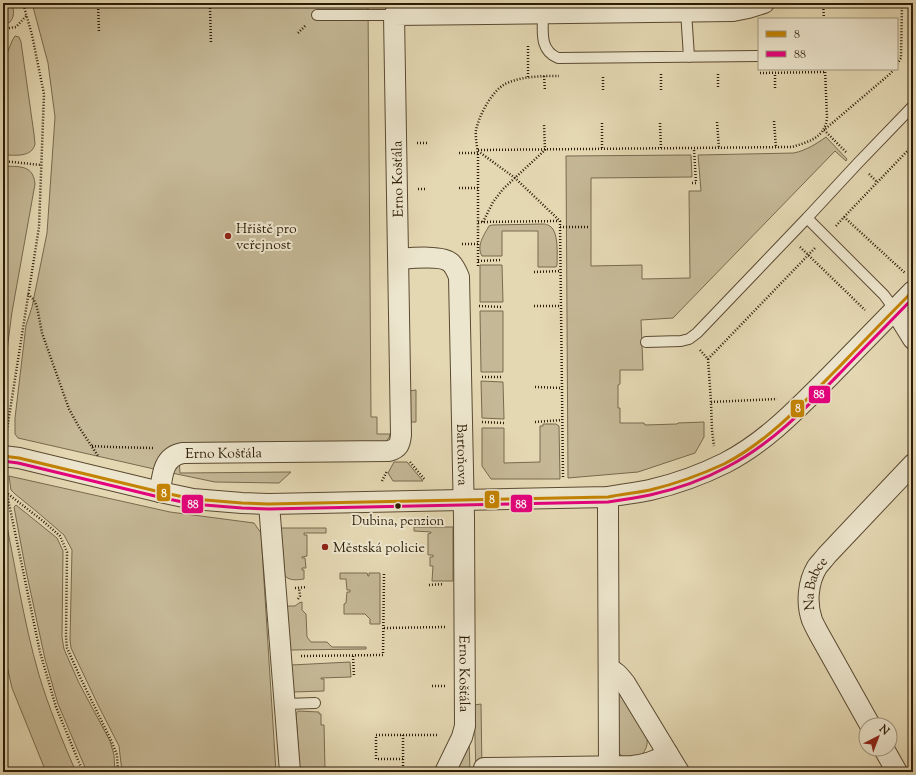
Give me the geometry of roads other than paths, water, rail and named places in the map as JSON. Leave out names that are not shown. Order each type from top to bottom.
[{"type":"street","points":[[394,15],[543,8],[686,11],[733,10],[748,8],[764,3]]},
{"type":"street","name":"Erno Košťála","points":[[160,492],[165,468],[172,457],[177,454],[389,450],[395,449],[401,441],[394,15]]},
{"type":"street","name":"Bartoňova","points":[[3,456],[19,458],[160,492],[217,502],[269,504],[464,500],[459,277],[451,263],[445,259],[399,258]]},
{"type":"street","points":[[464,500],[608,497],[650,490],[677,483],[720,466],[748,449],[796,410],[890,302],[913,292]]},
{"type":"street","points":[[890,302],[913,338]]},
{"type":"street","name":"Na Babce","points":[[866,717],[812,619],[809,604],[809,590],[811,580],[817,568],[827,555],[913,464]]},
{"type":"street","points":[[608,497],[609,766]]},
{"type":"street","name":"Erno Košťála","points":[[445,772],[462,737],[465,726],[464,500]]},
{"type":"street","points":[[269,504],[290,772]]},
{"type":"street","points":[[609,669],[620,676],[679,772]]},
{"type":"street","points":[[484,768],[632,766],[647,764],[668,754]]},
{"type":"street","points":[[889,757],[897,772]]},
{"type":"lane","points":[[543,8],[544,45],[549,53],[558,58],[758,56]]},
{"type":"lane","points":[[686,11],[689,57]]},
{"type":"lane","points":[[317,15],[394,15]]},
{"type":"lane","points":[[646,342],[681,341],[689,339],[696,333],[913,106]]},
{"type":"lane","points":[[806,218],[890,302]]},
{"type":"lane","points":[[285,704],[315,703]]},
{"type":"place","name":"Hřiště pro veřejnost","points":[[228,236]]},
{"type":"place","name":"Dubina, penzion","points":[[398,506]]},
{"type":"place","name":"Městská policie","points":[[325,547]]}]
